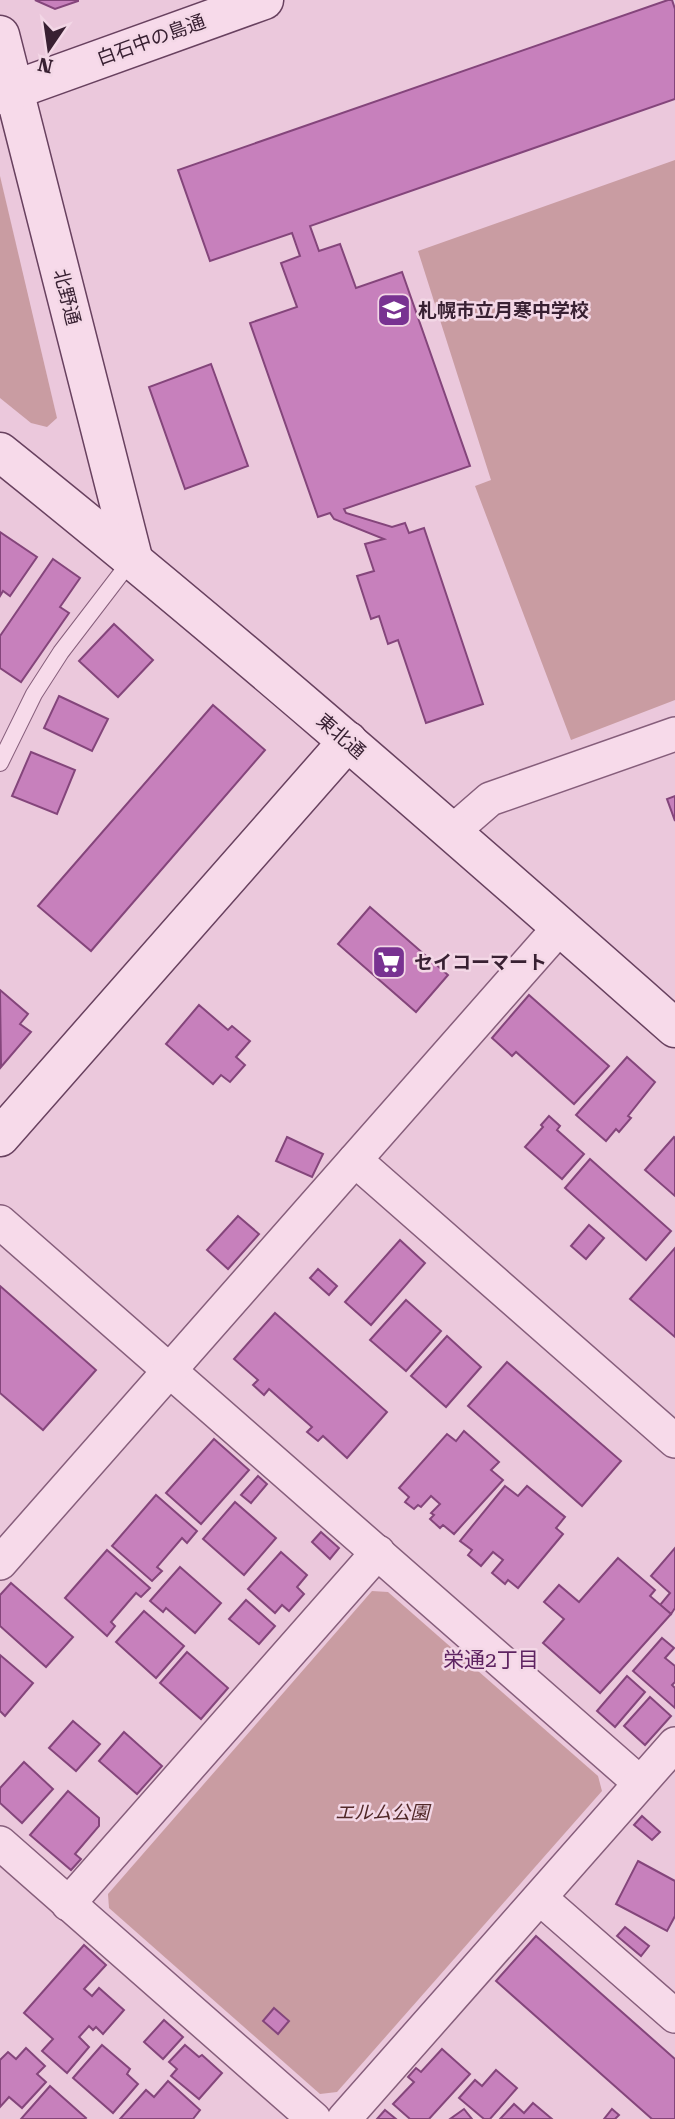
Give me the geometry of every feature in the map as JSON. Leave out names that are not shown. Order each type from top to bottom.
[{"type":"street","name":"白石中の島通","points":[[7,92],[264,0]]},
{"type":"street","name":"北野通","points":[[0,36],[7,92],[133,558]]},
{"type":"street","name":"東北通","points":[[0,452],[133,558],[348,741],[675,1028]]},
{"type":"street","points":[[452,832],[490,799],[675,733]]},
{"type":"street","points":[[0,1137],[348,741]]},
{"type":"street","points":[[0,1563],[560,927]]},
{"type":"street","points":[[355,1160],[675,1441]]},
{"type":"street","points":[[0,1222],[640,1783]]},
{"type":"street","points":[[68,1904],[378,1552]]},
{"type":"street","points":[[344,2119],[675,1744]]},
{"type":"street","points":[[0,1843],[314,2119]]},
{"type":"street","points":[[540,1898],[675,2016]]},
{"type":"lane","points":[[0,763],[34,694],[54,663],[133,558]]},
{"type":"green space","points":[[675,160],[675,700],[571,740],[475,486],[491,480],[418,251]]},
{"type":"green space","points":[[0,176],[57,418],[47,427],[31,423],[0,398]]},
{"type":"green space","name":"エルム公園","points":[[372,1591],[388,1592],[598,1776],[602,1791],[337,2092],[320,2094],[109,1908],[108,1894]]},
{"type":"building","points":[[35,0],[78,0],[78,1],[55,9]]},
{"type":"building","points":[[672,0],[675,9],[675,99],[310,226],[319,251],[340,244],[356,288],[402,272],[470,466],[344,509],[346,513],[392,527],[405,523],[409,533],[424,528],[483,704],[426,723],[398,640],[388,644],[379,616],[371,619],[357,576],[374,571],[365,544],[384,539],[334,519],[330,513],[318,517],[250,323],[297,307],[281,263],[300,256],[292,233],[210,261],[178,170]]},
{"type":"building","points":[[211,364],[248,466],[185,489],[149,387]]},
{"type":"building","points":[[0,532],[37,557],[10,596],[3,591],[0,596]]},
{"type":"building","points":[[53,559],[80,578],[60,607],[69,613],[21,682],[0,668],[0,636]]},
{"type":"building","points":[[114,624],[153,660],[118,697],[79,661]]},
{"type":"building","points":[[59,696],[108,719],[92,751],[44,728]]},
{"type":"building","points":[[213,705],[265,750],[91,951],[38,906]]},
{"type":"building","points":[[31,752],[75,770],[57,814],[12,796]]},
{"type":"building","points":[[675,796],[675,821],[667,799]]},
{"type":"building","points":[[370,907],[448,975],[416,1012],[338,944]]},
{"type":"building","points":[[0,990],[28,1014],[20,1024],[31,1032],[1,1067]]},
{"type":"building","points":[[529,995],[609,1066],[574,1104],[516,1052],[512,1056],[492,1038]]},
{"type":"building","points":[[199,1005],[228,1030],[232,1026],[250,1041],[236,1057],[245,1065],[230,1082],[221,1075],[213,1084],[166,1044]]},
{"type":"building","points":[[627,1057],[655,1082],[628,1116],[631,1118],[619,1132],[616,1129],[606,1141],[576,1115]]},
{"type":"building","points":[[549,1116],[560,1126],[557,1130],[584,1154],[562,1179],[525,1147]]},
{"type":"building","points":[[287,1137],[323,1154],[312,1177],[276,1161]]},
{"type":"building","points":[[675,1138],[675,1196],[645,1170]]},
{"type":"building","points":[[590,1159],[671,1231],[646,1260],[565,1188]]},
{"type":"building","points":[[238,1216],[259,1234],[228,1269],[207,1250]]},
{"type":"building","points":[[589,1225],[604,1238],[586,1259],[571,1246]]},
{"type":"building","points":[[400,1240],[425,1263],[371,1325],[345,1302]]},
{"type":"building","points":[[675,1248],[675,1337],[630,1299]]},
{"type":"building","points":[[318,1269],[337,1286],[329,1295],[310,1278]]},
{"type":"building","points":[[0,1286],[96,1370],[43,1430],[0,1393]]},
{"type":"building","points":[[406,1300],[441,1331],[406,1371],[370,1340]]},
{"type":"building","points":[[275,1313],[387,1412],[347,1458],[323,1436],[318,1441],[307,1432],[312,1427],[269,1389],[264,1395],[253,1385],[258,1380],[234,1359]]},
{"type":"building","points":[[447,1336],[481,1367],[446,1407],[411,1376]]},
{"type":"building","points":[[507,1362],[621,1461],[582,1506],[468,1406]]},
{"type":"building","points":[[464,1431],[499,1462],[491,1470],[503,1480],[454,1534],[443,1525],[440,1528],[430,1519],[434,1515],[431,1513],[440,1504],[431,1496],[421,1507],[418,1505],[414,1509],[405,1502],[409,1497],[399,1488],[447,1434],[456,1441]]},
{"type":"building","points":[[214,1439],[249,1470],[201,1524],[166,1493]]},
{"type":"building","points":[[258,1476],[267,1484],[251,1503],[241,1495]]},
{"type":"building","points":[[505,1486],[518,1496],[527,1486],[565,1517],[556,1528],[563,1534],[518,1588],[508,1580],[505,1584],[492,1573],[503,1560],[493,1552],[481,1566],[468,1555],[472,1550],[460,1541]]},
{"type":"building","points":[[156,1495],[197,1531],[187,1543],[182,1538],[157,1567],[162,1571],[152,1581],[112,1546]]},
{"type":"building","points":[[235,1502],[276,1538],[244,1575],[203,1539]]},
{"type":"building","points":[[321,1532],[339,1548],[330,1559],[312,1542]]},
{"type":"building","points":[[675,1548],[675,1608],[671,1614],[660,1605],[670,1593],[651,1576]]},
{"type":"building","points":[[107,1550],[150,1588],[141,1597],[136,1593],[111,1622],[115,1626],[107,1636],[65,1598]]},
{"type":"building","points":[[281,1552],[307,1575],[297,1587],[304,1594],[289,1611],[282,1605],[275,1613],[248,1589]]},
{"type":"building","points":[[618,1558],[655,1590],[650,1596],[671,1614],[600,1693],[543,1643],[564,1619],[544,1602],[559,1585],[579,1602]]},
{"type":"building","points":[[180,1567],[221,1603],[195,1633],[166,1608],[163,1612],[150,1601]]},
{"type":"building","points":[[11,1583],[73,1637],[46,1667],[0,1626],[0,1595]]},
{"type":"building","points":[[246,1600],[275,1626],[259,1644],[229,1619]]},
{"type":"building","points":[[144,1611],[184,1646],[156,1678],[116,1642]]},
{"type":"building","points":[[662,1638],[674,1648],[665,1658],[675,1666],[675,1682],[672,1685],[675,1688],[675,1708],[633,1671]]},
{"type":"building","points":[[187,1652],[228,1688],[201,1719],[160,1683]]},
{"type":"building","points":[[0,1655],[33,1683],[5,1716],[0,1711]]},
{"type":"building","points":[[627,1676],[645,1692],[615,1727],[597,1711]]},
{"type":"building","points":[[650,1697],[671,1716],[645,1745],[624,1726]]},
{"type":"building","points":[[73,1721],[100,1744],[76,1771],[49,1748]]},
{"type":"building","points":[[124,1732],[162,1766],[137,1794],[99,1761]]},
{"type":"building","points":[[24,1762],[53,1789],[22,1823],[0,1803],[0,1788]]},
{"type":"building","points":[[68,1791],[99,1818],[99,1826],[75,1854],[81,1859],[71,1870],[30,1835]]},
{"type":"building","points":[[642,1816],[660,1832],[652,1840],[634,1825]]},
{"type":"building","points":[[638,1861],[675,1881],[675,1916],[667,1931],[616,1904]]},
{"type":"building","points":[[625,1927],[649,1946],[641,1956],[617,1936]]},
{"type":"building","points":[[536,1936],[675,2059],[675,2119],[652,2119],[496,1981]]},
{"type":"building","points":[[84,1945],[106,1965],[84,1989],[92,1996],[99,1988],[124,2010],[103,2034],[96,2027],[93,2030],[89,2026],[79,2037],[89,2047],[67,2073],[42,2051],[53,2039],[24,2013]]},
{"type":"building","points":[[274,2008],[289,2021],[278,2034],[263,2021]]},
{"type":"building","points":[[164,2020],[183,2037],[163,2059],[144,2042]]},
{"type":"building","points":[[102,2045],[130,2069],[127,2074],[138,2084],[113,2113],[73,2078]]},
{"type":"building","points":[[185,2045],[199,2057],[202,2055],[222,2073],[199,2099],[171,2076],[177,2069],[169,2062]]},
{"type":"building","points":[[26,2048],[45,2066],[37,2074],[46,2082],[22,2108],[9,2097],[0,2107],[0,2060],[8,2052],[16,2059]]},
{"type":"building","points":[[442,2049],[470,2074],[429,2119],[410,2119],[393,2104],[414,2082],[408,2077],[416,2068],[421,2072]]},
{"type":"building","points":[[496,2070],[517,2088],[490,2119],[484,2119],[459,2098],[475,2080],[482,2086]]},
{"type":"building","points":[[168,2081],[200,2110],[193,2119],[120,2119],[146,2090],[154,2097]]},
{"type":"building","points":[[50,2086],[86,2118],[21,2119]]},
{"type":"building","points":[[533,2103],[552,2119],[500,2119],[514,2104],[524,2113]]},
{"type":"building","points":[[464,2109],[472,2119],[450,2119]]},
{"type":"building","points":[[612,2109],[619,2115],[615,2119],[604,2119]]},
{"type":"building","points":[[385,2110],[396,2119],[377,2119]]},
{"type":"place","name":"札幌市立月寒中学校","points":[[394,310]]},
{"type":"place","name":"セイコーマート","points":[[389,962]]},
{"type":"district","name":"栄通2丁目","points":[[491,1660]]}]
